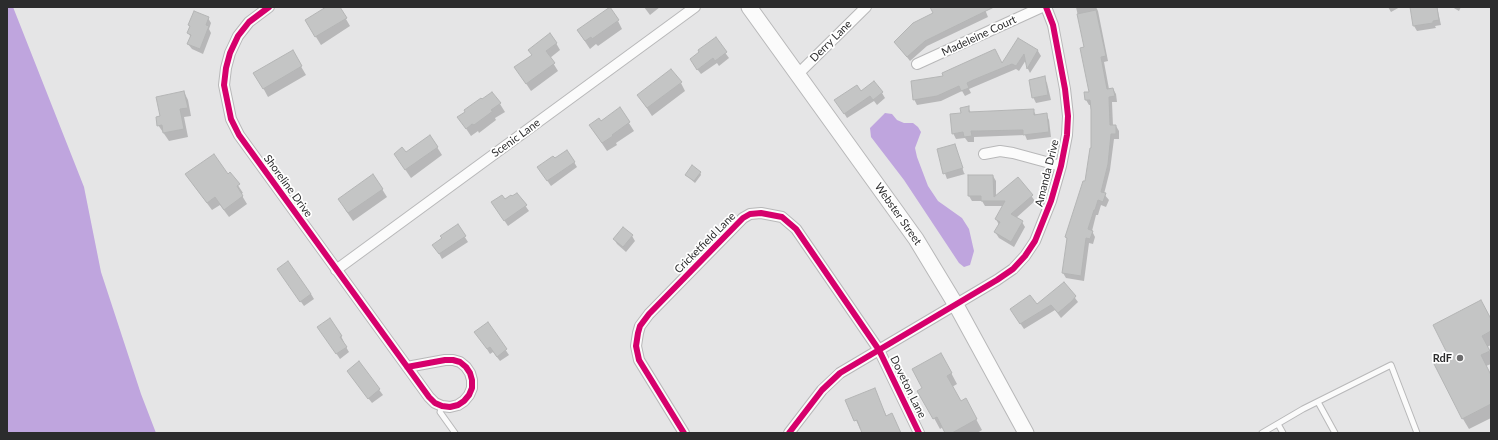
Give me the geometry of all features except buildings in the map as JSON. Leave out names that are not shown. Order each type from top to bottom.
[{"type":"main road","name":"Webster Street","points":[[749,7],[916,239],[956,305],[1026,433]]},
{"type":"street","name":"Shoreline Drive","points":[[269,7],[249,22],[238,36],[230,53],[224,85],[226,102],[231,119],[239,135],[429,397],[435,403],[442,406]]},
{"type":"street","name":"Scenic Lane","points":[[336,270],[695,7]]},
{"type":"street","name":"Derry Lane","points":[[797,75],[866,7]]},
{"type":"street","name":"Madeleine Court","points":[[917,64],[1042,7]]},
{"type":"street","name":"Amanda Drive","points":[[789,433],[822,390],[840,373],[997,280],[1013,269],[1025,256],[1035,241],[1044,222],[1062,166],[1067,135],[1068,116],[1065,89],[1053,25],[1046,7]]},
{"type":"street","points":[[984,154],[1000,151],[1014,153],[1062,166]]},
{"type":"street","name":"Cricketfield Lane","points":[[684,433],[639,360],[636,346],[640,326],[649,314],[742,218],[750,214],[761,213],[782,217],[796,229],[879,350]]},
{"type":"street","name":"Doveton Lane","points":[[879,350],[919,433]]},
{"type":"street","points":[[407,367],[445,360],[460,362],[466,367],[472,380],[472,388],[469,395],[458,405],[450,407],[442,406]]},
{"type":"lane","points":[[1262,433],[1318,402],[1391,365],[1415,432]]},
{"type":"lane","points":[[1318,402],[1335,433]]},
{"type":"lane","points":[[442,406],[440,412],[455,433]]},
{"type":"lane","points":[[1278,424],[1283,433]]},
{"type":"shaded area","points":[[7,7],[13,7],[84,187],[101,272],[141,394],[156,433],[7,433]]},
{"type":"shaded area","points":[[885,113],[892,114],[897,120],[904,123],[913,123],[921,132],[915,148],[917,157],[928,186],[938,201],[962,218],[969,229],[974,251],[970,265],[964,267],[959,263],[904,180],[871,137],[870,128]]},
{"type":"cycle path","points":[[269,7],[249,22],[238,36],[230,53],[224,85],[231,119],[239,135],[429,397],[435,403],[450,407],[458,405],[464,401],[472,388],[470,373],[460,362],[445,360],[407,367]]},
{"type":"cycle path","points":[[789,433],[822,390],[840,373],[997,280],[1013,269],[1025,256],[1035,241],[1051,201],[1061,166],[1067,135],[1068,116],[1065,89],[1053,25],[1046,7]]},
{"type":"cycle path","points":[[684,433],[639,360],[636,346],[640,326],[649,314],[743,218],[750,214],[761,213],[782,217],[796,229],[879,350],[919,433]]},
{"type":"place","name":"RdF","points":[[1460,358]]}]
